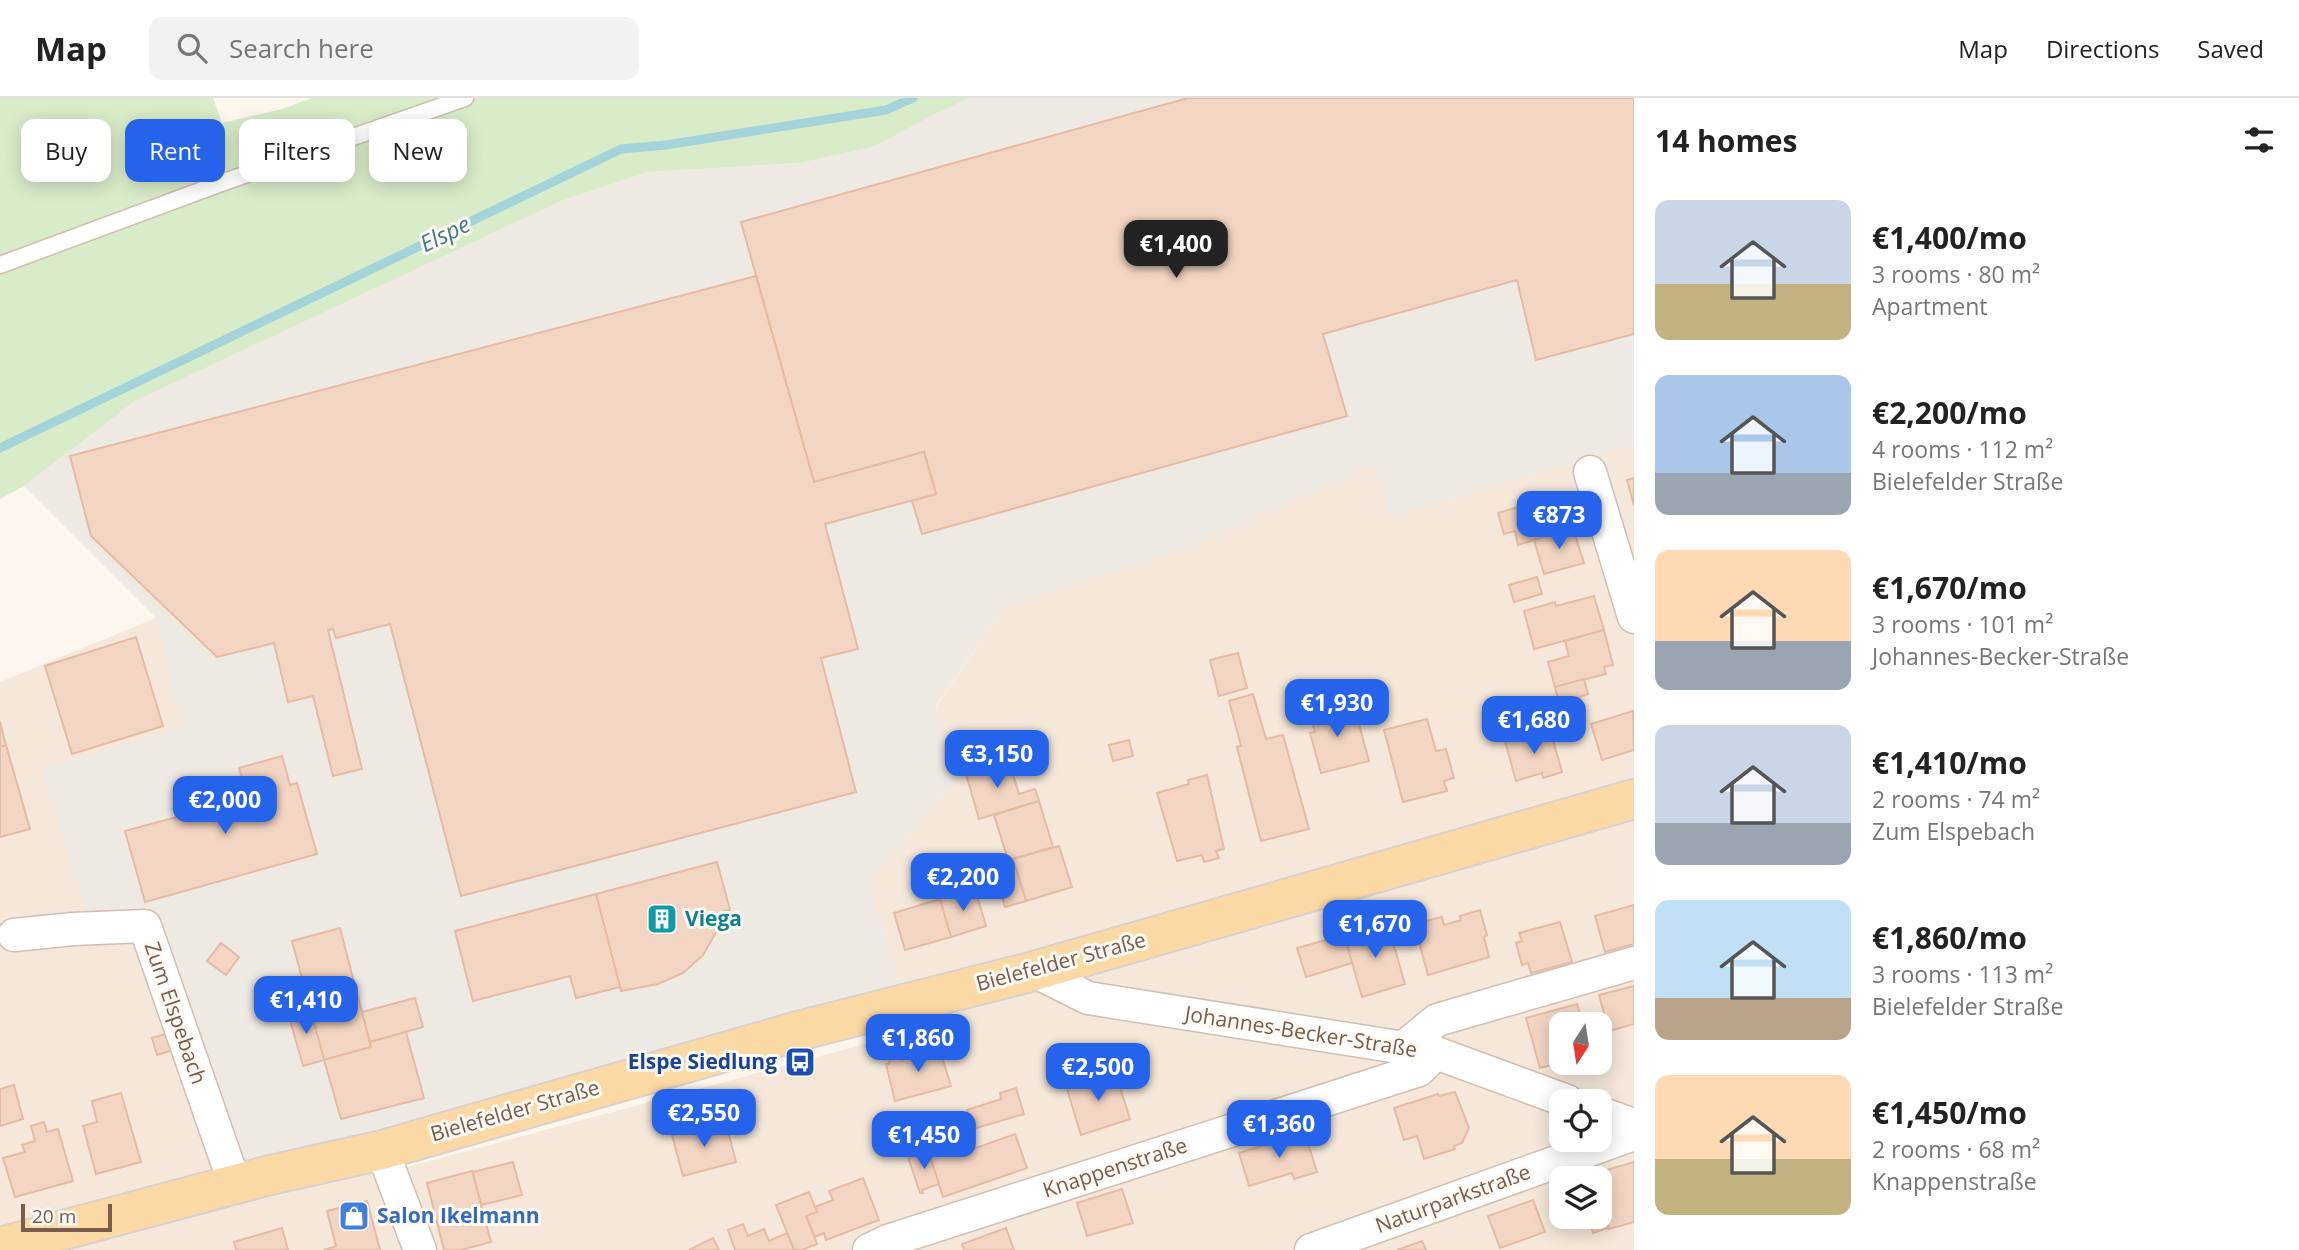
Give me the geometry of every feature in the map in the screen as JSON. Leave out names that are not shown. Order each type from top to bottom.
[{"type":"main road","name":"Bielefelder Straße","points":[[0,1247],[235,1185],[382,1150],[798,1031],[1034,971],[1634,799]]},
{"type":"street","points":[[1590,472],[1634,617]]},
{"type":"street","name":"Zum Elspebach","points":[[13,935],[145,926],[235,1185]]},
{"type":"street","points":[[1403,1048],[1437,1020],[1634,963]]},
{"type":"street","name":"Johannes-Becker-Straße","points":[[1034,971],[1088,998],[1436,1053],[1549,1094]]},
{"type":"street","name":"Knappenstraße","points":[[869,1250],[888,1241],[1419,1070],[1436,1053]]},
{"type":"street","points":[[1612,1117],[1634,1125]]},
{"type":"street","name":"Naturparkstraße","points":[[1311,1250],[1634,1134]]},
{"type":"street","points":[[382,1150],[420,1250]]},
{"type":"lane","points":[[0,265],[224,182],[465,98]]},
{"type":"shaded area","points":[[970,98],[1634,98],[1634,445],[1392,516],[1374,465],[1183,549],[1004,607],[936,706],[957,777],[868,883],[902,991],[239,1165],[149,921],[88,917],[41,767],[182,728],[156,618],[24,486],[135,401],[561,201],[648,172],[799,163]]},
{"type":"shaded area","points":[[1634,445],[1634,1250],[0,1250],[0,682],[156,618],[182,728],[149,921],[239,1165],[400,1169],[944,1023],[902,991],[868,883],[957,777],[936,707],[1004,607],[1183,549],[1374,464],[1392,516]]},
{"type":"green space","points":[[0,98],[213,98],[221,119],[125,119],[125,182],[225,182],[225,122],[239,119],[239,182],[355,182],[355,119],[239,119],[282,109],[312,98],[970,98],[875,146],[799,163],[648,172],[561,201],[135,401],[24,486],[0,499]]},
{"type":"building","points":[[1188,98],[1634,98],[1634,334],[1536,360],[1517,280],[1323,334],[1347,416],[922,534],[912,501],[936,494],[924,452],[814,482],[741,222]]},
{"type":"building","points":[[756,276],[814,482],[924,452],[936,494],[825,524],[858,649],[821,658],[856,792],[461,896],[390,624],[336,638],[333,629],[328,630],[362,769],[333,776],[313,696],[288,702],[274,643],[217,657],[91,536],[70,456]]},
{"type":"building","points":[[1634,478],[1634,506],[1627,480]]},
{"type":"building","points":[[1563,494],[1573,528],[1518,545],[1515,531],[1504,534],[1498,513]]},
{"type":"building","points":[[1573,528],[1584,563],[1544,574],[1534,540]]},
{"type":"building","points":[[1537,577],[1542,594],[1514,602],[1509,585]]},
{"type":"building","points":[[1594,596],[1604,630],[1534,649],[1524,611],[1555,602],[1556,606]]},
{"type":"building","points":[[1604,630],[1613,665],[1604,667],[1606,674],[1555,687],[1548,662],[1569,656],[1565,641]]},
{"type":"building","points":[[136,637],[163,726],[72,754],[45,666]]},
{"type":"building","points":[[1238,653],[1247,688],[1219,696],[1210,660]]},
{"type":"building","points":[[1584,679],[1588,694],[1559,704],[1555,687]]},
{"type":"building","points":[[1253,694],[1266,739],[1283,735],[1309,829],[1261,841],[1237,747],[1241,746],[1229,701]]},
{"type":"building","points":[[1340,703],[1343,716],[1356,713],[1369,761],[1321,773],[1310,733],[1315,732],[1309,711]]},
{"type":"building","points":[[1633,711],[1634,750],[1602,760],[1591,724]]},
{"type":"building","points":[[1427,719],[1436,751],[1446,749],[1454,778],[1444,781],[1447,791],[1403,802],[1384,730]]},
{"type":"building","points":[[0,722],[6,745],[0,747]]},
{"type":"building","points":[[1550,729],[1562,772],[1543,778],[1542,773],[1516,781],[1505,741]]},
{"type":"building","points":[[1129,740],[1133,756],[1113,761],[1109,745]]},
{"type":"building","points":[[6,745],[30,829],[0,837],[0,747]]},
{"type":"building","points":[[282,756],[290,785],[297,783],[317,854],[145,902],[125,831],[232,802],[228,788],[244,784],[239,768]]},
{"type":"building","points":[[1008,758],[1019,794],[1035,789],[1039,801],[979,819],[966,774]]},
{"type":"building","points":[[1207,775],[1224,849],[1216,851],[1219,858],[1204,862],[1202,855],[1177,861],[1157,793],[1189,784],[1188,780]]},
{"type":"building","points":[[1039,801],[1053,847],[1008,860],[994,815]]},
{"type":"building","points":[[1059,846],[1072,887],[1026,901],[1013,859]]},
{"type":"building","points":[[1013,859],[1026,901],[1005,907],[993,865]]},
{"type":"building","name":"Viega","points":[[717,862],[730,910],[723,911],[719,927],[703,955],[683,973],[658,984],[621,991],[596,894]]},
{"type":"building","points":[[975,889],[986,926],[951,937],[939,898]]},
{"type":"building","points":[[596,894],[620,987],[576,998],[570,976],[473,1001],[455,931]]},
{"type":"building","points":[[940,899],[951,937],[905,950],[894,913]]},
{"type":"building","points":[[1634,905],[1634,944],[1605,952],[1595,916]]},
{"type":"building","points":[[1480,910],[1487,935],[1484,937],[1489,957],[1428,975],[1414,924],[1442,917],[1444,925],[1461,920],[1460,916]]},
{"type":"building","points":[[1387,922],[1405,984],[1362,997],[1344,935]]},
{"type":"building","points":[[1560,922],[1572,962],[1531,973],[1528,963],[1522,965],[1516,943],[1522,941],[1519,933]]},
{"type":"building","points":[[340,928],[371,1047],[324,1060],[292,941]]},
{"type":"building","points":[[1344,935],[1352,963],[1306,977],[1297,948]]},
{"type":"building","points":[[221,943],[239,957],[226,975],[207,961]]},
{"type":"building","points":[[1634,986],[1634,1024],[1612,1030],[1612,1012],[1604,1012],[1599,995]]},
{"type":"building","points":[[415,998],[423,1027],[370,1042],[362,1012]]},
{"type":"building","points":[[1577,1004],[1579,1012],[1549,1012],[1549,1066],[1540,1068],[1526,1018]]},
{"type":"building","points":[[310,1007],[324,1060],[303,1066],[288,1013]]},
{"type":"building","points":[[406,1032],[424,1098],[341,1119],[324,1060],[371,1047],[370,1042]]},
{"type":"building","points":[[168,1033],[173,1050],[157,1055],[152,1038]]},
{"type":"building","points":[[939,1047],[951,1086],[895,1101],[886,1064],[889,1064],[890,1058],[897,1056],[902,1060]]},
{"type":"building","points":[[1115,1071],[1130,1119],[1081,1135],[1066,1086]]},
{"type":"building","points":[[14,1085],[23,1119],[0,1126],[0,1089]]},
{"type":"building","points":[[1016,1088],[1024,1114],[973,1129],[967,1110],[1001,1099],[1000,1093]]},
{"type":"building","points":[[1455,1092],[1469,1128],[1462,1143],[1454,1146],[1455,1149],[1424,1159],[1417,1136],[1404,1140],[1394,1108],[1438,1094],[1439,1096]]},
{"type":"building","points":[[121,1093],[141,1162],[96,1174],[83,1126],[97,1122],[92,1101]]},
{"type":"building","points":[[722,1116],[736,1162],[683,1176],[672,1135],[702,1127],[703,1131],[724,1125]]},
{"type":"building","points":[[44,1122],[47,1132],[58,1129],[73,1181],[15,1197],[3,1158],[25,1152],[22,1145],[35,1141],[31,1126]]},
{"type":"building","points":[[1305,1133],[1317,1172],[1294,1179],[1292,1173],[1249,1186],[1239,1153]]},
{"type":"building","points":[[1015,1134],[1027,1168],[943,1197],[930,1157],[971,1143],[973,1149]]},
{"type":"building","points":[[928,1151],[939,1184],[920,1193],[908,1157]]},
{"type":"building","points":[[513,1162],[522,1195],[481,1205],[473,1172]]},
{"type":"building","points":[[1634,1162],[1634,1222],[1612,1228],[1612,1168]]},
{"type":"building","points":[[472,1171],[491,1242],[461,1250],[444,1250],[427,1183]]},
{"type":"building","points":[[863,1178],[879,1220],[826,1240],[824,1233],[815,1237],[806,1216],[817,1212],[815,1207],[833,1200],[829,1191]]},
{"type":"building","points":[[1122,1189],[1133,1223],[1087,1236],[1077,1203]]},
{"type":"building","points":[[809,1192],[817,1212],[806,1216],[817,1244],[794,1250],[776,1205]]},
{"type":"building","points":[[1533,1200],[1545,1232],[1500,1248],[1488,1216]]},
{"type":"building","points":[[367,1201],[380,1250],[324,1250],[336,1246],[327,1211]]},
{"type":"building","points":[[743,1224],[748,1236],[764,1229],[769,1241],[787,1233],[794,1250],[735,1250],[728,1230]]},
{"type":"building","points":[[282,1228],[288,1250],[236,1250],[234,1242]]},
{"type":"building","points":[[1006,1228],[1014,1250],[964,1250],[962,1244]]},
{"type":"building","points":[[713,1238],[719,1250],[689,1250]]},
{"type":"building","points":[[1422,1241],[1426,1250],[1397,1250]]},
{"type":"waterway","name":"Elspe","points":[[0,448],[621,149],[666,145],[886,110],[913,98]]},
{"type":"place","name":"Viega","points":[[662,919]]},
{"type":"place","name":"Elspe Siedlung","points":[[800,1062]]},
{"type":"place","name":"Salon Ikelmann","points":[[354,1216]]}]
